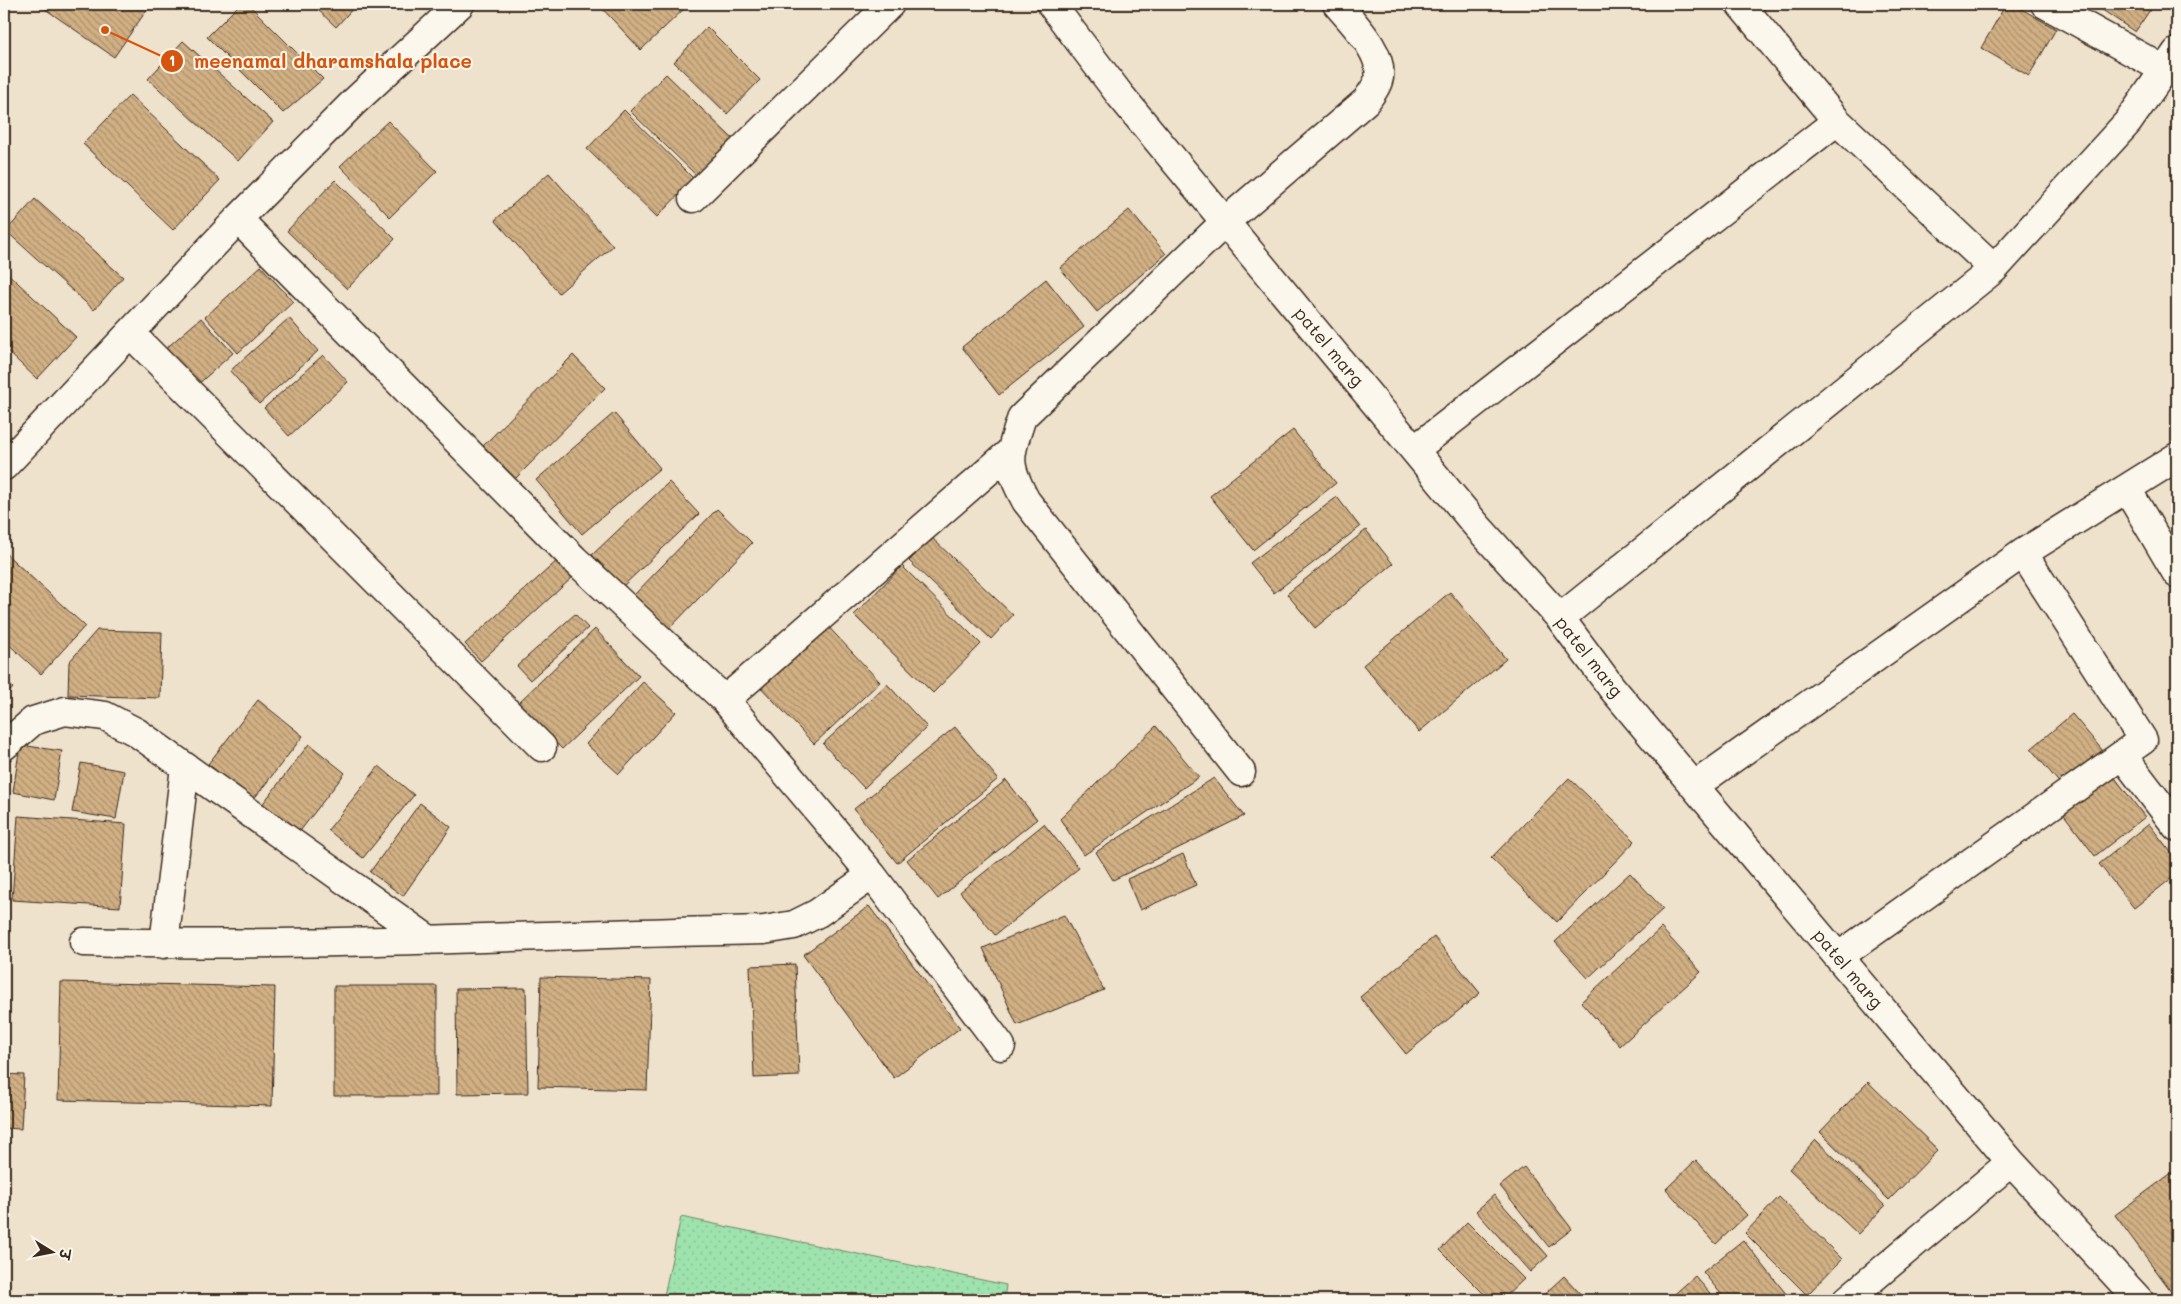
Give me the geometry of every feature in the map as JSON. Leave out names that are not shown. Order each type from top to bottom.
[{"type":"street","points":[[4,466],[238,219],[354,102],[460,4]]},
{"type":"street","points":[[693,198],[890,4]]},
{"type":"street","name":"patel marg","points":[[1051,4],[1120,95],[1477,526],[1560,618],[1612,688],[1694,786],[2011,1162],[2139,1300]]},
{"type":"street","points":[[1242,772],[1026,501],[1012,477],[1010,452],[1022,417],[1225,222],[1366,101],[1379,81],[1379,65],[1371,46],[1337,4]]},
{"type":"street","points":[[1740,4],[1837,121],[1994,269]]},
{"type":"street","points":[[1560,618],[1928,324],[1994,269],[2128,122],[2171,61],[2045,4]]},
{"type":"street","points":[[1414,450],[1837,121]]},
{"type":"street","points":[[238,219],[574,560],[725,700],[872,875],[1001,1046]]},
{"type":"street","points":[[130,333],[542,747]]},
{"type":"street","points":[[725,700],[1010,452]]},
{"type":"street","points":[[1694,786],[2023,553],[2177,457]]},
{"type":"street","points":[[2127,488],[2177,574]]},
{"type":"street","points":[[1838,957],[2143,740],[2023,553]]},
{"type":"street","points":[[4,746],[33,721],[66,711],[106,716],[136,732],[428,940]]},
{"type":"street","points":[[2122,755],[2177,827]]},
{"type":"street","points":[[164,944],[185,767]]},
{"type":"street","points":[[84,942],[164,944],[428,940],[764,930],[794,925],[818,913],[872,875]]},
{"type":"street","points":[[1848,1300],[2011,1162]]},
{"type":"green space","points":[[681,1217],[1006,1285],[1004,1300],[663,1300]]},
{"type":"building","points":[[38,4],[151,4],[114,57]]},
{"type":"building","points":[[240,4],[248,4],[323,79],[283,113],[207,37]]},
{"type":"building","points":[[312,4],[357,4],[336,27]]},
{"type":"building","points":[[598,4],[682,4],[685,8],[641,50]]},
{"type":"building","points":[[2006,4],[2013,4],[2056,29],[2029,76],[1981,48]]},
{"type":"building","points":[[2104,4],[2154,4],[2135,32],[2101,9]]},
{"type":"building","points":[[707,27],[760,80],[727,114],[674,62]]},
{"type":"building","points":[[183,41],[273,122],[238,161],[148,79]]},
{"type":"building","points":[[666,74],[734,140],[698,177],[630,111]]},
{"type":"building","points":[[130,95],[220,180],[173,230],[83,144]]},
{"type":"building","points":[[624,110],[694,179],[657,217],[587,149]]},
{"type":"building","points":[[388,121],[437,171],[390,217],[340,166]]},
{"type":"building","points":[[549,173],[613,246],[559,293],[495,220]]},
{"type":"building","points":[[335,180],[395,239],[347,289],[287,231]]},
{"type":"building","points":[[35,199],[123,277],[94,310],[6,231]]},
{"type":"building","points":[[1129,210],[1166,254],[1097,312],[1060,268]]},
{"type":"building","points":[[261,266],[293,302],[238,353],[205,317]]},
{"type":"building","points":[[4,270],[76,337],[37,379],[4,348]]},
{"type":"building","points":[[1046,279],[1084,327],[999,395],[962,347]]},
{"type":"building","points":[[201,318],[233,353],[195,387],[163,351]]},
{"type":"building","points":[[289,318],[318,351],[259,404],[230,371]]},
{"type":"building","points":[[323,355],[348,382],[289,436],[264,408]]},
{"type":"building","points":[[573,355],[605,388],[514,480],[482,447]]},
{"type":"building","points":[[614,413],[660,468],[582,534],[536,480]]},
{"type":"building","points":[[1293,430],[1336,483],[1253,550],[1210,496]]},
{"type":"building","points":[[669,482],[699,514],[622,587],[592,555]]},
{"type":"building","points":[[1337,497],[1360,527],[1274,593],[1250,563]]},
{"type":"building","points":[[717,509],[752,543],[669,629],[634,595]]},
{"type":"building","points":[[1366,530],[1393,564],[1315,628],[1287,594]]},
{"type":"building","points":[[932,538],[1013,615],[991,639],[909,561]]},
{"type":"building","points":[[4,552],[85,626],[41,674],[4,640]]},
{"type":"building","points":[[559,559],[574,576],[481,661],[465,644]]},
{"type":"building","points":[[902,566],[981,644],[933,693],[854,615]]},
{"type":"building","points":[[1450,592],[1506,659],[1419,732],[1363,665]]},
{"type":"building","points":[[575,614],[588,628],[530,680],[517,666]]},
{"type":"building","points":[[822,620],[880,682],[814,744],[756,682]]},
{"type":"building","points":[[595,629],[639,676],[562,749],[518,703]]},
{"type":"building","points":[[97,630],[162,632],[160,698],[68,695],[69,662]]},
{"type":"building","points":[[4,679],[13,688],[4,698]]},
{"type":"building","points":[[643,682],[676,712],[619,774],[586,744]]},
{"type":"building","points":[[887,684],[927,727],[864,788],[823,744]]},
{"type":"building","points":[[258,700],[303,736],[253,800],[208,764]]},
{"type":"building","points":[[2072,714],[2108,757],[2067,792],[2031,749]]},
{"type":"building","points":[[1156,726],[1199,777],[1084,855],[1060,819]]},
{"type":"building","points":[[955,727],[998,779],[897,863],[854,809]]},
{"type":"building","points":[[309,744],[345,773],[297,835],[261,806]]},
{"type":"building","points":[[20,745],[62,751],[54,800],[13,792]]},
{"type":"building","points":[[81,763],[124,771],[116,819],[72,812]]},
{"type":"building","points":[[379,766],[414,795],[363,858],[328,830]]},
{"type":"building","points":[[2109,770],[2145,817],[2095,856],[2059,808]]},
{"type":"building","points":[[1214,778],[1244,816],[1113,880],[1096,852]]},
{"type":"building","points":[[1569,778],[1635,841],[1557,922],[1491,858]]},
{"type":"building","points":[[1006,780],[1037,819],[938,899],[907,860]]},
{"type":"building","points":[[420,803],[451,827],[403,896],[370,872]]},
{"type":"building","points":[[18,816],[126,824],[120,907],[12,900]]},
{"type":"building","points":[[1044,824],[1079,868],[995,935],[960,892]]},
{"type":"building","points":[[2149,824],[2177,860],[2177,874],[2134,908],[2099,864]]},
{"type":"building","points":[[1183,854],[1196,885],[1140,910],[1127,879]]},
{"type":"building","points":[[1630,873],[1663,909],[1588,978],[1555,942]]},
{"type":"building","points":[[869,906],[960,1028],[894,1078],[803,955]]},
{"type":"building","points":[[1064,915],[1104,990],[1017,1025],[983,948]]},
{"type":"building","points":[[1661,928],[1701,972],[1620,1046],[1581,1002]]},
{"type":"building","points":[[1434,937],[1480,993],[1406,1054],[1360,997]]},
{"type":"building","points":[[795,964],[799,1076],[754,1078],[750,966]]},
{"type":"building","points":[[541,977],[651,980],[647,1090],[538,1087]]},
{"type":"building","points":[[61,982],[275,987],[272,1106],[58,1100]]},
{"type":"building","points":[[334,986],[437,986],[437,1096],[334,1096]]},
{"type":"building","points":[[526,988],[528,1093],[457,1094],[456,989]]},
{"type":"building","points":[[4,1074],[24,1075],[21,1129],[4,1128]]},
{"type":"building","points":[[1868,1082],[1938,1150],[1889,1200],[1820,1132]]},
{"type":"building","points":[[1816,1140],[1885,1206],[1858,1234],[1789,1169]]},
{"type":"building","points":[[1696,1160],[1747,1215],[1716,1244],[1666,1189]]},
{"type":"building","points":[[1524,1167],[1572,1229],[1549,1247],[1500,1186]]},
{"type":"building","points":[[2177,1169],[2177,1299],[2115,1215]]},
{"type":"building","points":[[1494,1195],[1548,1256],[1530,1272],[1476,1211]]},
{"type":"building","points":[[1779,1197],[1842,1259],[1807,1295],[1745,1233]]},
{"type":"building","points":[[1467,1222],[1524,1279],[1502,1300],[1490,1300],[1440,1250]]},
{"type":"building","points":[[1743,1240],[1791,1300],[1726,1300],[1703,1272]]},
{"type":"building","points":[[1564,1276],[1586,1300],[1538,1300]]},
{"type":"building","points":[[1695,1276],[1716,1300],[1668,1300]]},
{"type":"place","name":"meenamal dharamshala place","points":[[105,30]]}]
